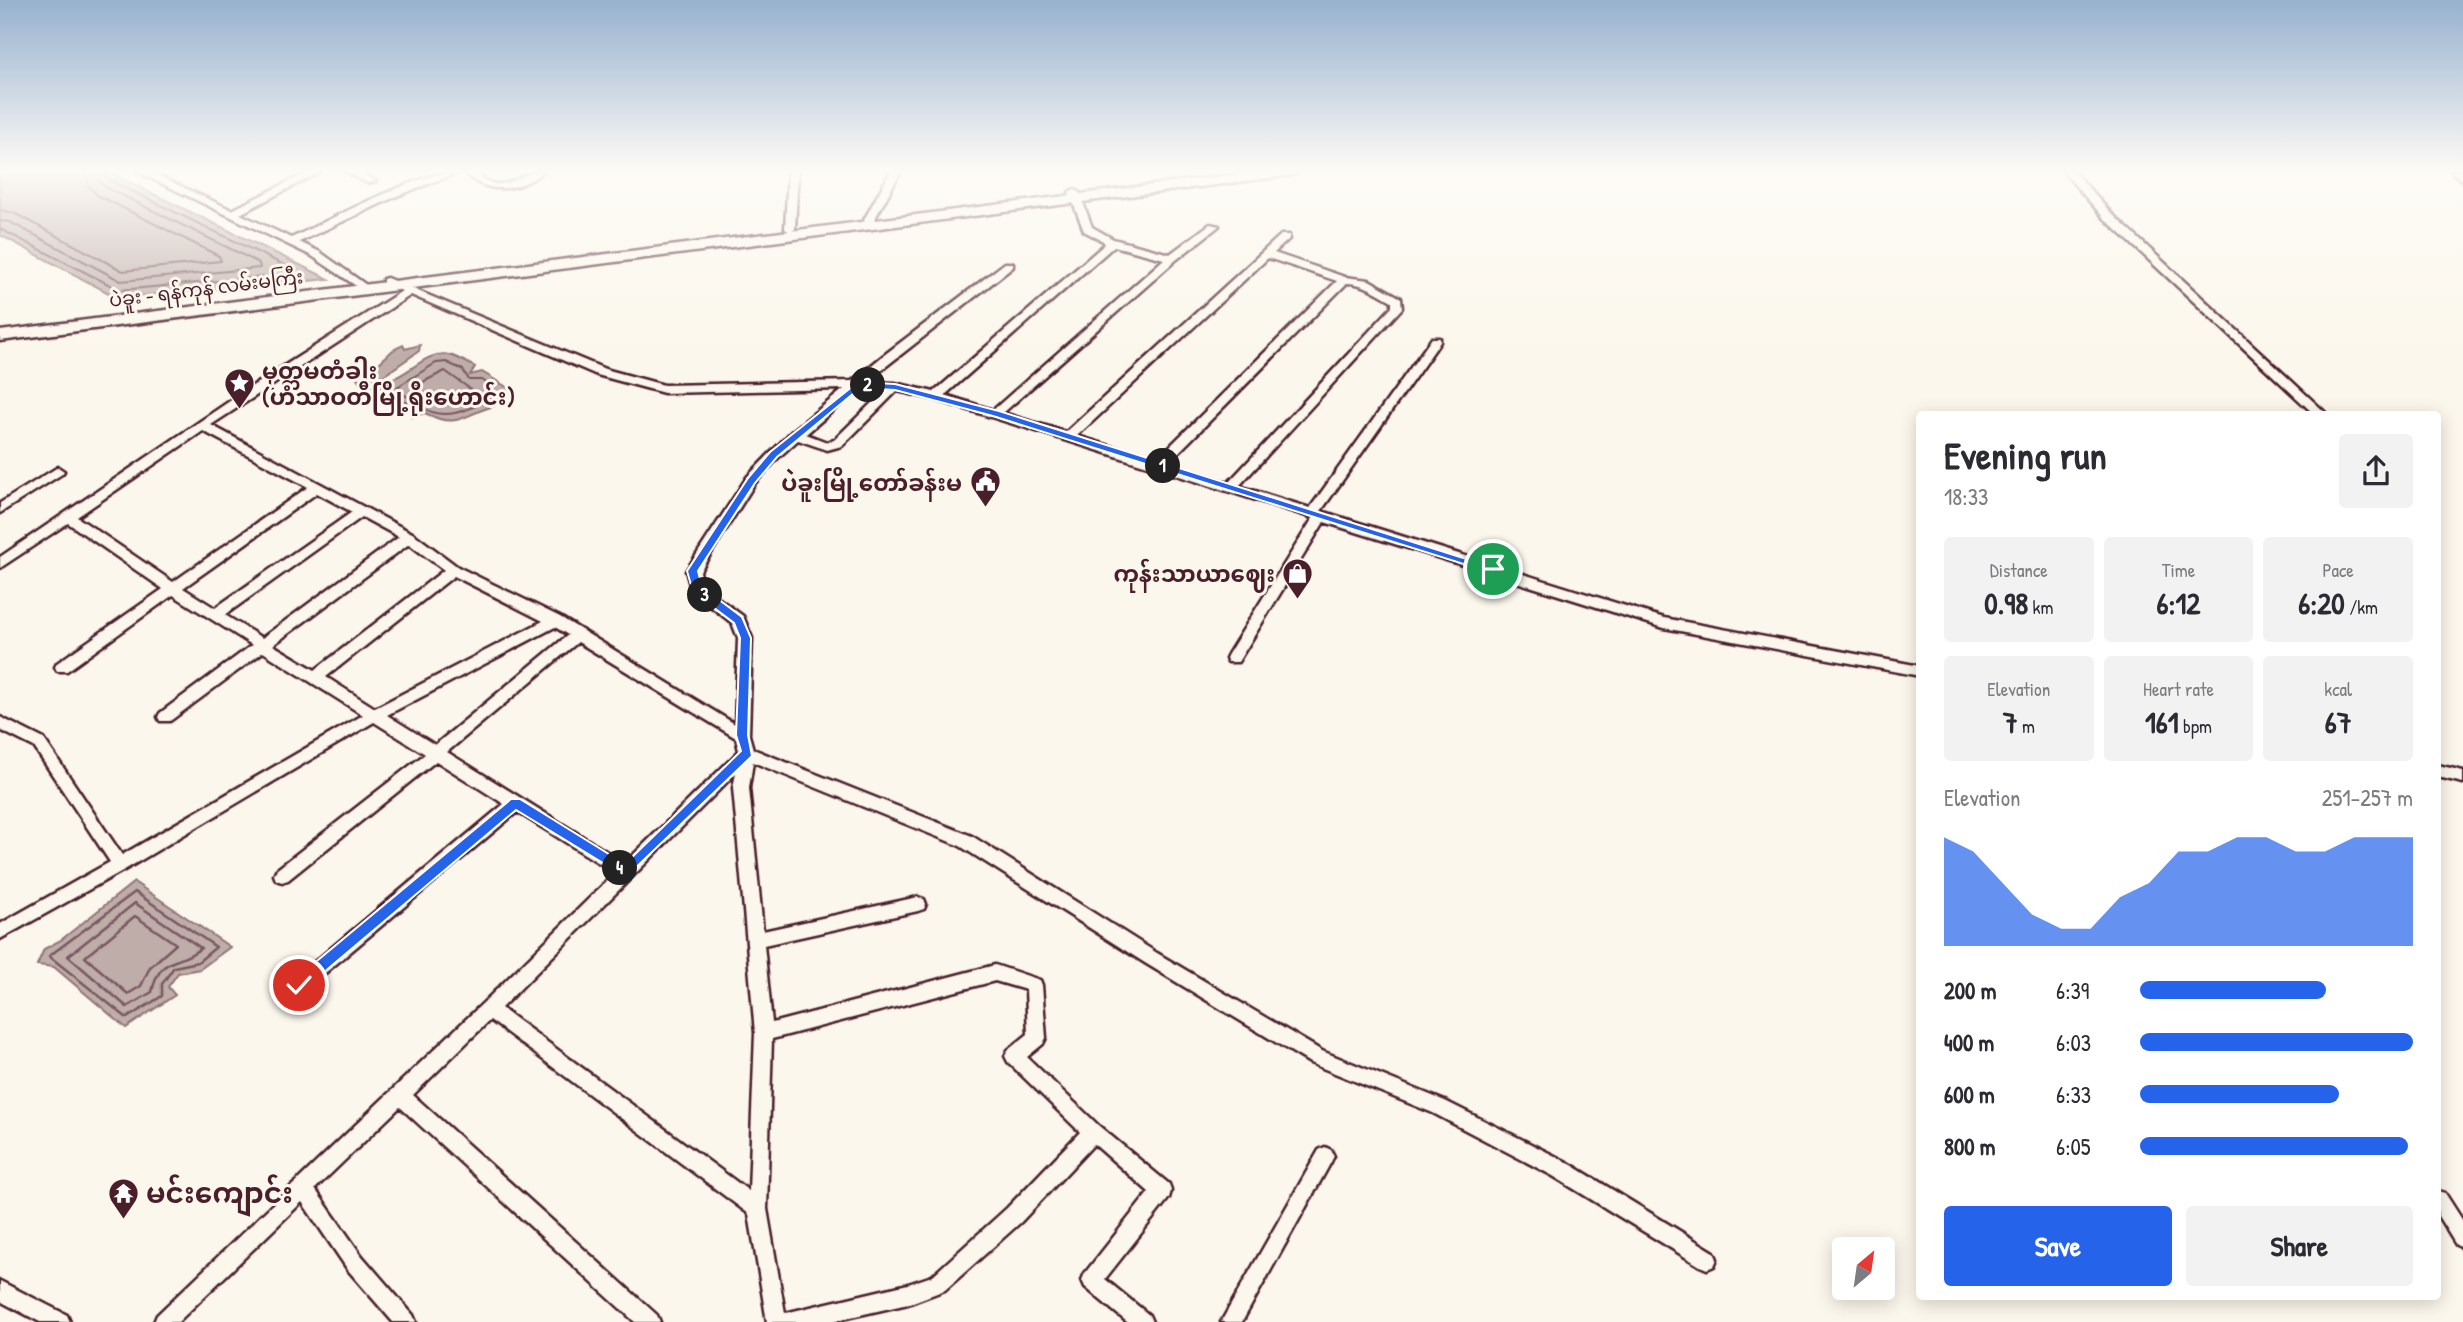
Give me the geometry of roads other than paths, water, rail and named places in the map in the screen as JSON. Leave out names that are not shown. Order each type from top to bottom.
[{"type":"highway","name":"ပဲခူး - ရန်ကုန် လမ်းမကြီး","points":[[397,287],[765,233]]},
{"type":"highway","name":"ပဲခူး - ရန်ကုန် လမ်းမကြီး","points":[[0,330],[362,287],[397,287],[802,233]]},
{"type":"highway","name":"ပဲခူး - ရန်ကုန် လမ်းမကြီး","points":[[0,336],[362,287]]},
{"type":"street","points":[[272,233],[316,254],[362,287]]},
{"type":"street","points":[[291,242],[311,233]]},
{"type":"street","points":[[1095,233],[1111,242],[1172,258]]},
{"type":"street","points":[[996,413],[1172,258],[1205,233]]},
{"type":"street","points":[[2126,233],[2318,411]]},
{"type":"street","points":[[1069,436],[1285,237]]},
{"type":"street","points":[[936,396],[1111,242]]},
{"type":"street","points":[[1231,487],[1397,308],[1397,300],[1372,284],[1356,279],[1344,280],[1266,254]]},
{"type":"street","points":[[777,1322],[758,1209],[764,1033],[741,788],[745,744],[745,638],[738,620],[697,589],[693,571],[751,481],[795,435],[858,385],[888,357],[1009,265]]},
{"type":"street","points":[[1159,465],[1344,280]]},
{"type":"street","points":[[0,563],[204,426],[397,287],[601,372],[664,388],[858,385],[895,387],[936,396],[1664,623],[1916,670]]},
{"type":"street","points":[[1233,658],[1317,514],[1436,340]]},
{"type":"street","points":[[795,435],[827,446],[838,443],[895,387]]},
{"type":"street","points":[[204,426],[409,537],[453,570],[555,621],[745,744],[966,841],[1151,958],[1317,1057],[1439,1107],[1560,1169],[1707,1259]]},
{"type":"street","points":[[0,509],[58,471]]},
{"type":"street","points":[[62,667],[175,590],[317,487]]},
{"type":"street","points":[[217,614],[361,512]]},
{"type":"street","points":[[69,517],[175,590],[626,872]]},
{"type":"street","points":[[165,717],[409,537]]},
{"type":"street","points":[[316,677],[453,570]]},
{"type":"street","points":[[0,932],[376,714],[555,621]]},
{"type":"street","points":[[282,875],[436,753],[576,636]]},
{"type":"street","points":[[0,723],[39,743],[120,864]]},
{"type":"street","points":[[164,1322],[489,1009],[626,872],[745,744]]},
{"type":"street","points":[[2441,772],[2463,777]]},
{"type":"street","points":[[299,985],[516,803]]},
{"type":"street","points":[[754,940],[918,904]]},
{"type":"street","points":[[764,1033],[995,973],[1034,985],[1037,1038],[1014,1056],[1093,1132],[1162,1191],[1092,1280],[1142,1322]]},
{"type":"street","points":[[489,1009],[758,1209]]},
{"type":"street","points":[[399,1094],[650,1322]]},
{"type":"street","points":[[787,1322],[908,1294],[938,1283],[1014,1215],[1093,1132]]},
{"type":"street","points":[[1231,1322],[1325,1156]]},
{"type":"street","points":[[303,1187],[355,1263],[406,1322]]},
{"type":"street","points":[[2441,1205],[2463,1238]]},
{"type":"street","points":[[0,1291],[60,1322]]},
{"type":"water","points":[[0,233],[233,233],[329,279],[118,298]]},
{"type":"water","points":[[403,345],[405,349],[420,345],[419,351],[376,381],[395,378],[430,357],[449,355],[475,367],[470,375],[482,372],[510,389],[497,398],[494,406],[461,419],[445,420],[425,413],[412,417],[412,408],[407,402],[387,395],[380,385],[363,387],[354,373],[377,365],[393,350]]},
{"type":"water","points":[[134,882],[230,947],[200,969],[178,973],[168,987],[175,995],[126,1028],[54,967],[37,965],[44,949],[61,940]]},
{"type":"place","name":"မုတ္တမတံခါး (ဟံသာဝတီမြို့ရိုးဟောင်း)","points":[[239,410]]},
{"type":"place","name":"ပဲခူးမြို့တော်ခန်းမ","points":[[985,509]]},
{"type":"place","name":"ကုန်းသာယာဈေး","points":[[1298,600]]},
{"type":"place","name":"မင်းကျောင်း","points":[[123,1220]]}]
